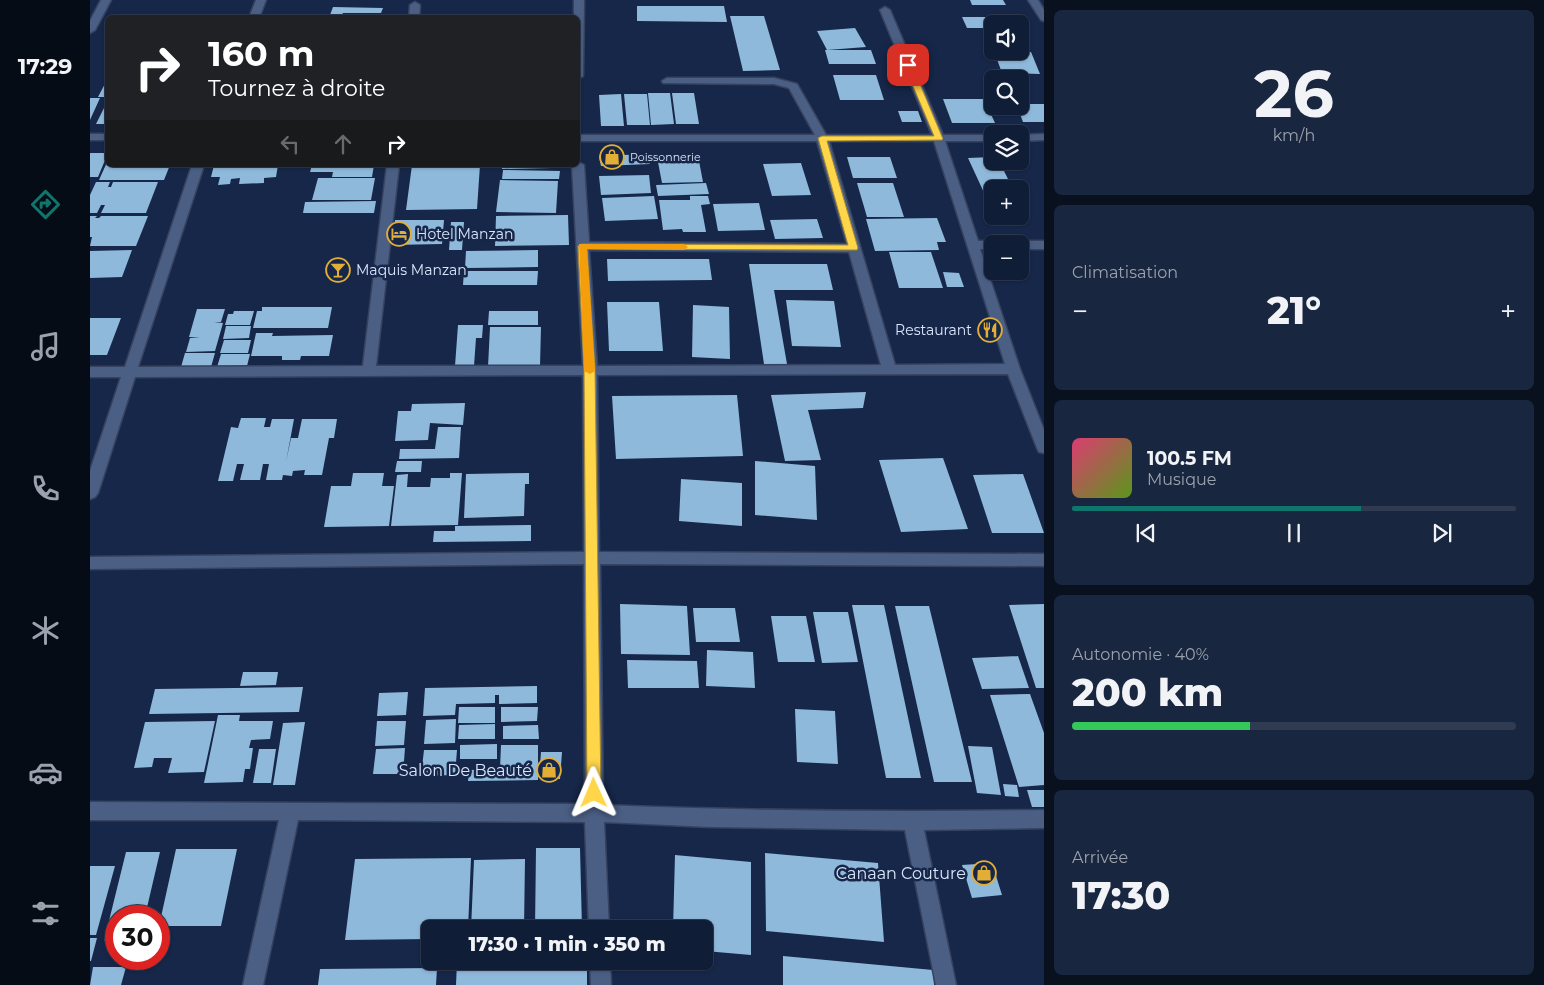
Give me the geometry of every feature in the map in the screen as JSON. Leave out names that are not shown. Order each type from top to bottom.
[{"type":"street","points":[[90,30],[106,0]]},
{"type":"street","points":[[255,15],[261,0]]},
{"type":"street","points":[[580,0],[580,15]]},
{"type":"street","points":[[1033,0],[1044,18]]},
{"type":"street","points":[[414,15],[416,5]]},
{"type":"street","points":[[885,10],[939,139],[1013,369],[1044,448]]},
{"type":"street","points":[[667,81],[774,81],[793,86],[822,138],[889,369]]},
{"type":"street","points":[[90,137],[105,137]]},
{"type":"street","points":[[1029,138],[1044,137]]},
{"type":"street","points":[[580,138],[984,138]]},
{"type":"street","points":[[90,493],[128,372],[197,167]]},
{"type":"street","points":[[369,370],[393,167]]},
{"type":"street","points":[[578,167],[590,369],[594,813],[599,920]]},
{"type":"street","points":[[974,245],[984,245]]},
{"type":"street","points":[[1029,245],[1044,245]]},
{"type":"street","points":[[582,246],[854,248]]},
{"type":"street","points":[[90,372],[1013,369]]},
{"type":"street","points":[[90,563],[591,558],[1044,560]]},
{"type":"street","points":[[90,811],[594,813],[710,818],[913,821],[1044,819]]},
{"type":"street","points":[[253,985],[290,812]]},
{"type":"street","points":[[913,821],[946,985]]},
{"type":"street","points":[[600,970],[601,985]]},
{"type":"building","points":[[970,0],[1003,0],[1006,5],[972,5]]},
{"type":"building","points":[[637,6],[724,6],[727,22],[637,21]]},
{"type":"building","points":[[333,7],[383,8],[381,13],[330,15]]},
{"type":"building","points":[[730,16],[764,16],[780,70],[743,71]]},
{"type":"building","points":[[962,17],[984,17],[984,28],[967,28]]},
{"type":"building","points":[[855,28],[866,47],[827,50],[817,31]]},
{"type":"building","points":[[825,50],[871,50],[876,64],[829,64]]},
{"type":"building","points":[[1029,52],[1031,52],[1040,74],[1029,74],[1029,70],[1001,70],[997,60],[1029,60]]},
{"type":"building","points":[[833,75],[876,75],[884,100],[840,100]]},
{"type":"building","points":[[105,84],[105,97],[98,97]]},
{"type":"building","points":[[648,93],[670,93],[674,124],[651,125]]},
{"type":"building","points":[[672,93],[694,93],[699,124],[676,124]]},
{"type":"building","points":[[621,94],[624,126],[601,126],[599,95]]},
{"type":"building","points":[[624,94],[647,94],[650,125],[627,125]]},
{"type":"building","points":[[90,98],[100,98],[90,120]]},
{"type":"building","points":[[943,99],[984,99],[984,115],[991,115],[995,123],[952,123]]},
{"type":"building","points":[[1029,104],[1044,104],[1044,122],[1023,122],[1020,115],[1029,115]]},
{"type":"building","points":[[105,106],[105,124],[96,124]]},
{"type":"building","points":[[898,111],[918,111],[922,122],[902,122]]},
{"type":"building","points":[[90,153],[105,153],[105,160],[98,177],[90,177]]},
{"type":"building","points":[[648,154],[650,164],[601,166],[599,156]]},
{"type":"building","points":[[847,157],[890,157],[897,178],[853,178]]},
{"type":"building","points":[[984,157],[984,170],[1004,170],[1008,180],[984,180],[984,193],[968,158]]},
{"type":"building","points":[[699,161],[703,182],[662,183],[658,162]]},
{"type":"building","points":[[801,163],[811,195],[772,196],[763,164]]},
{"type":"building","points":[[105,167],[169,167],[164,180],[99,180]]},
{"type":"building","points":[[214,167],[278,167],[276,177],[264,178],[264,183],[239,184],[240,178],[231,179],[230,184],[218,185],[220,177],[211,177]]},
{"type":"building","points":[[311,167],[374,167],[372,177],[332,177],[333,172],[310,172]]},
{"type":"building","points":[[412,167],[480,167],[477,209],[406,210]]},
{"type":"building","points":[[502,167],[552,167],[552,168],[502,169]]},
{"type":"building","points":[[503,170],[560,171],[559,179],[502,179]]},
{"type":"building","points":[[649,175],[651,193],[601,195],[599,176]]},
{"type":"building","points":[[318,178],[375,178],[371,200],[312,200]]},
{"type":"building","points":[[500,180],[558,181],[556,213],[496,212]]},
{"type":"building","points":[[96,182],[110,182],[108,187],[111,187],[113,182],[158,182],[146,213],[101,213],[105,205],[101,205],[97,213],[90,213],[90,195]]},
{"type":"building","points":[[706,183],[709,194],[658,196],[656,185]]},
{"type":"building","points":[[857,183],[893,183],[904,217],[867,217]]},
{"type":"building","points":[[654,196],[658,219],[605,221],[602,198]]},
{"type":"building","points":[[690,196],[708,196],[710,204],[701,205],[706,232],[683,232],[682,229],[663,230],[659,200],[690,200]]},
{"type":"building","points":[[376,201],[374,213],[303,213],[305,202]]},
{"type":"building","points":[[759,203],[765,230],[718,231],[713,204]]},
{"type":"building","points":[[568,215],[569,245],[495,246],[496,216]]},
{"type":"building","points":[[90,216],[97,216],[95,218],[99,218],[101,216],[148,216],[136,246],[90,246],[92,237],[90,237]]},
{"type":"building","points":[[937,218],[946,242],[937,242],[939,250],[875,251],[866,219]]},
{"type":"building","points":[[817,219],[823,238],[775,239],[770,220]]},
{"type":"building","points":[[395,220],[444,220],[442,244],[392,245]]},
{"type":"building","points":[[451,222],[464,222],[462,250],[449,250]]},
{"type":"building","points":[[132,250],[122,277],[90,278],[90,251]]},
{"type":"building","points":[[538,250],[538,267],[465,268],[466,251]]},
{"type":"building","points":[[889,252],[931,252],[943,288],[899,288]]},
{"type":"building","points":[[607,259],[709,259],[712,280],[608,281]]},
{"type":"building","points":[[749,264],[827,264],[833,290],[774,290],[787,364],[764,364]]},
{"type":"building","points":[[464,271],[538,271],[537,285],[463,285]]},
{"type":"building","points":[[943,272],[959,273],[964,287],[947,287]]},
{"type":"building","points":[[786,300],[834,301],[841,347],[792,346]]},
{"type":"building","points":[[607,302],[659,302],[663,351],[609,351]]},
{"type":"building","points":[[693,305],[729,307],[730,359],[692,357]]},
{"type":"building","points":[[262,307],[332,307],[328,328],[253,328],[257,311],[262,311]]},
{"type":"building","points":[[197,309],[225,309],[221,322],[214,322],[223,323],[215,351],[186,352],[190,338],[200,337],[189,337]]},
{"type":"building","points":[[234,311],[254,311],[250,325],[225,325],[228,314],[233,314]]},
{"type":"building","points":[[489,311],[538,311],[538,325],[488,325]]},
{"type":"building","points":[[90,318],[121,318],[107,355],[90,355]]},
{"type":"building","points":[[458,325],[483,325],[482,338],[476,338],[474,366],[455,366]]},
{"type":"building","points":[[226,326],[251,326],[249,338],[223,339]]},
{"type":"building","points":[[490,327],[541,327],[540,366],[488,367]]},
{"type":"building","points":[[256,333],[273,333],[272,336],[333,335],[329,356],[301,356],[300,360],[282,360],[282,356],[251,356]]},
{"type":"building","points":[[224,340],[251,340],[248,353],[220,353]]},
{"type":"building","points":[[185,353],[215,353],[211,367],[181,367]]},
{"type":"building","points":[[221,354],[250,354],[247,366],[217,367]]},
{"type":"building","points":[[866,392],[863,408],[808,410],[821,460],[785,461],[771,395]]},
{"type":"building","points":[[737,395],[743,456],[616,459],[612,396]]},
{"type":"building","points":[[465,403],[463,425],[430,423],[428,440],[395,441],[398,411],[411,411],[412,404]]},
{"type":"building","points":[[241,418],[266,418],[264,427],[270,427],[272,419],[294,419],[286,462],[291,438],[298,438],[302,419],[337,419],[334,438],[329,438],[322,475],[304,475],[305,470],[293,471],[292,476],[283,475],[282,480],[266,480],[269,464],[263,464],[260,480],[240,480],[244,464],[237,464],[233,481],[218,481],[231,427],[238,428]]},
{"type":"building","points":[[438,427],[461,427],[459,458],[399,459],[400,449],[435,449]]},
{"type":"building","points":[[943,458],[968,529],[901,532],[879,460]]},
{"type":"building","points":[[397,461],[422,461],[421,472],[395,472]]},
{"type":"building","points":[[755,461],[815,466],[817,520],[755,515]]},
{"type":"building","points":[[353,473],[384,473],[382,486],[394,486],[389,526],[324,527],[331,486],[351,486]]},
{"type":"building","points":[[450,473],[462,473],[458,525],[391,526],[397,475],[408,474],[407,487],[430,487],[431,478],[450,478]]},
{"type":"building","points":[[529,473],[529,484],[525,484],[524,516],[464,518],[466,474]]},
{"type":"building","points":[[1023,474],[1044,533],[992,533],[973,475]]},
{"type":"building","points":[[681,479],[742,483],[742,526],[679,521]]},
{"type":"building","points":[[531,525],[531,541],[433,542],[434,531],[455,531],[455,526]]},
{"type":"building","points":[[620,604],[687,606],[690,655],[621,654]]},
{"type":"building","points":[[1044,604],[1044,688],[1036,688],[1009,605]]},
{"type":"building","points":[[852,605],[884,605],[921,778],[886,778]]},
{"type":"building","points":[[895,606],[929,606],[972,782],[934,782]]},
{"type":"building","points":[[693,608],[735,608],[740,642],[696,642]]},
{"type":"building","points":[[813,612],[848,612],[858,662],[822,663]]},
{"type":"building","points":[[771,616],[806,616],[815,662],[778,662]]},
{"type":"building","points":[[707,650],[753,652],[755,688],[706,686]]},
{"type":"building","points":[[1018,656],[1029,688],[982,689],[972,658]]},
{"type":"building","points":[[627,660],[697,661],[699,688],[628,688]]},
{"type":"building","points":[[243,672],[278,672],[276,685],[240,686]]},
{"type":"building","points":[[537,686],[537,703],[499,704],[499,695],[495,695],[495,703],[456,704],[455,715],[423,716],[425,688]]},
{"type":"building","points":[[303,687],[299,712],[149,714],[155,689]]},
{"type":"building","points":[[408,692],[406,715],[377,716],[379,693]]},
{"type":"building","points":[[1030,694],[1044,733],[1044,785],[1019,787],[990,695]]},
{"type":"building","points":[[459,707],[495,707],[495,723],[458,723]]},
{"type":"building","points":[[501,707],[538,707],[537,721],[501,722]]},
{"type":"building","points":[[795,709],[835,711],[838,764],[797,762]]},
{"type":"building","points":[[218,715],[240,715],[239,721],[273,721],[270,739],[251,740],[249,748],[253,748],[250,769],[245,769],[243,782],[204,783]]},
{"type":"building","points":[[456,719],[455,743],[424,744],[426,720]]},
{"type":"building","points":[[215,721],[204,772],[168,773],[172,758],[154,758],[152,767],[134,768],[145,722]]},
{"type":"building","points":[[377,721],[406,721],[404,745],[375,746]]},
{"type":"building","points":[[305,722],[295,785],[273,785],[283,723]]},
{"type":"building","points":[[495,724],[495,739],[458,739],[459,725]]},
{"type":"building","points":[[538,725],[539,739],[503,739],[503,726]]},
{"type":"building","points":[[497,744],[497,759],[460,759],[460,745]]},
{"type":"building","points":[[501,745],[538,745],[538,780],[468,781],[469,770],[500,769]]},
{"type":"building","points":[[968,746],[992,747],[1001,795],[977,793]]},
{"type":"building","points":[[405,748],[403,774],[373,774],[376,749]]},
{"type":"building","points":[[259,749],[276,749],[271,783],[253,783]]},
{"type":"building","points":[[424,750],[457,750],[455,775],[421,776]]},
{"type":"building","points":[[541,752],[562,752],[560,779],[539,778]]},
{"type":"building","points":[[1003,784],[1017,785],[1019,797],[1005,796]]},
{"type":"building","points":[[1027,790],[1044,790],[1044,807],[1032,807]]},
{"type":"building","points":[[536,848],[580,848],[582,920],[535,920]]},
{"type":"building","points":[[176,849],[237,849],[221,926],[170,926],[170,905],[164,905]]},
{"type":"building","points":[[126,852],[160,852],[148,905],[113,905]]},
{"type":"building","points":[[765,853],[878,863],[884,942],[766,931]]},
{"type":"building","points":[[675,855],[751,862],[751,955],[713,952],[713,920],[673,920]]},
{"type":"building","points":[[471,858],[468,920],[421,920],[421,939],[345,940],[355,859]]},
{"type":"building","points":[[525,859],[524,920],[471,920],[474,860]]},
{"type":"building","points":[[992,863],[1002,895],[972,898],[962,865]]},
{"type":"building","points":[[90,866],[115,866],[96,935],[90,935]]},
{"type":"building","points":[[90,938],[97,938],[91,961],[90,961]]},
{"type":"building","points":[[783,956],[933,970],[934,985],[783,985]]},
{"type":"building","points":[[93,967],[105,967],[105,970],[125,970],[121,985],[90,985]]},
{"type":"building","points":[[421,968],[421,970],[437,970],[436,985],[318,985],[320,969]]},
{"type":"building","points":[[457,970],[587,970],[587,985],[456,985]]},
{"type":"slow traffic","points":[[590,371],[582,246],[684,247]]},
{"type":"place","name":"Poissonnerie","points":[[612,157]]},
{"type":"place","name":"Hotel Manzan","points":[[399,234]]},
{"type":"place","name":"Maquis Manzan","points":[[338,270]]},
{"type":"place","name":"Restaurant","points":[[990,330]]},
{"type":"place","name":"Salon De Beauté","points":[[549,770]]},
{"type":"place","name":"Canaan Couture","points":[[984,873]]},
{"type":"route","points":[[594,793],[590,369],[582,246],[854,248],[822,138],[939,139],[908,65]]}]
